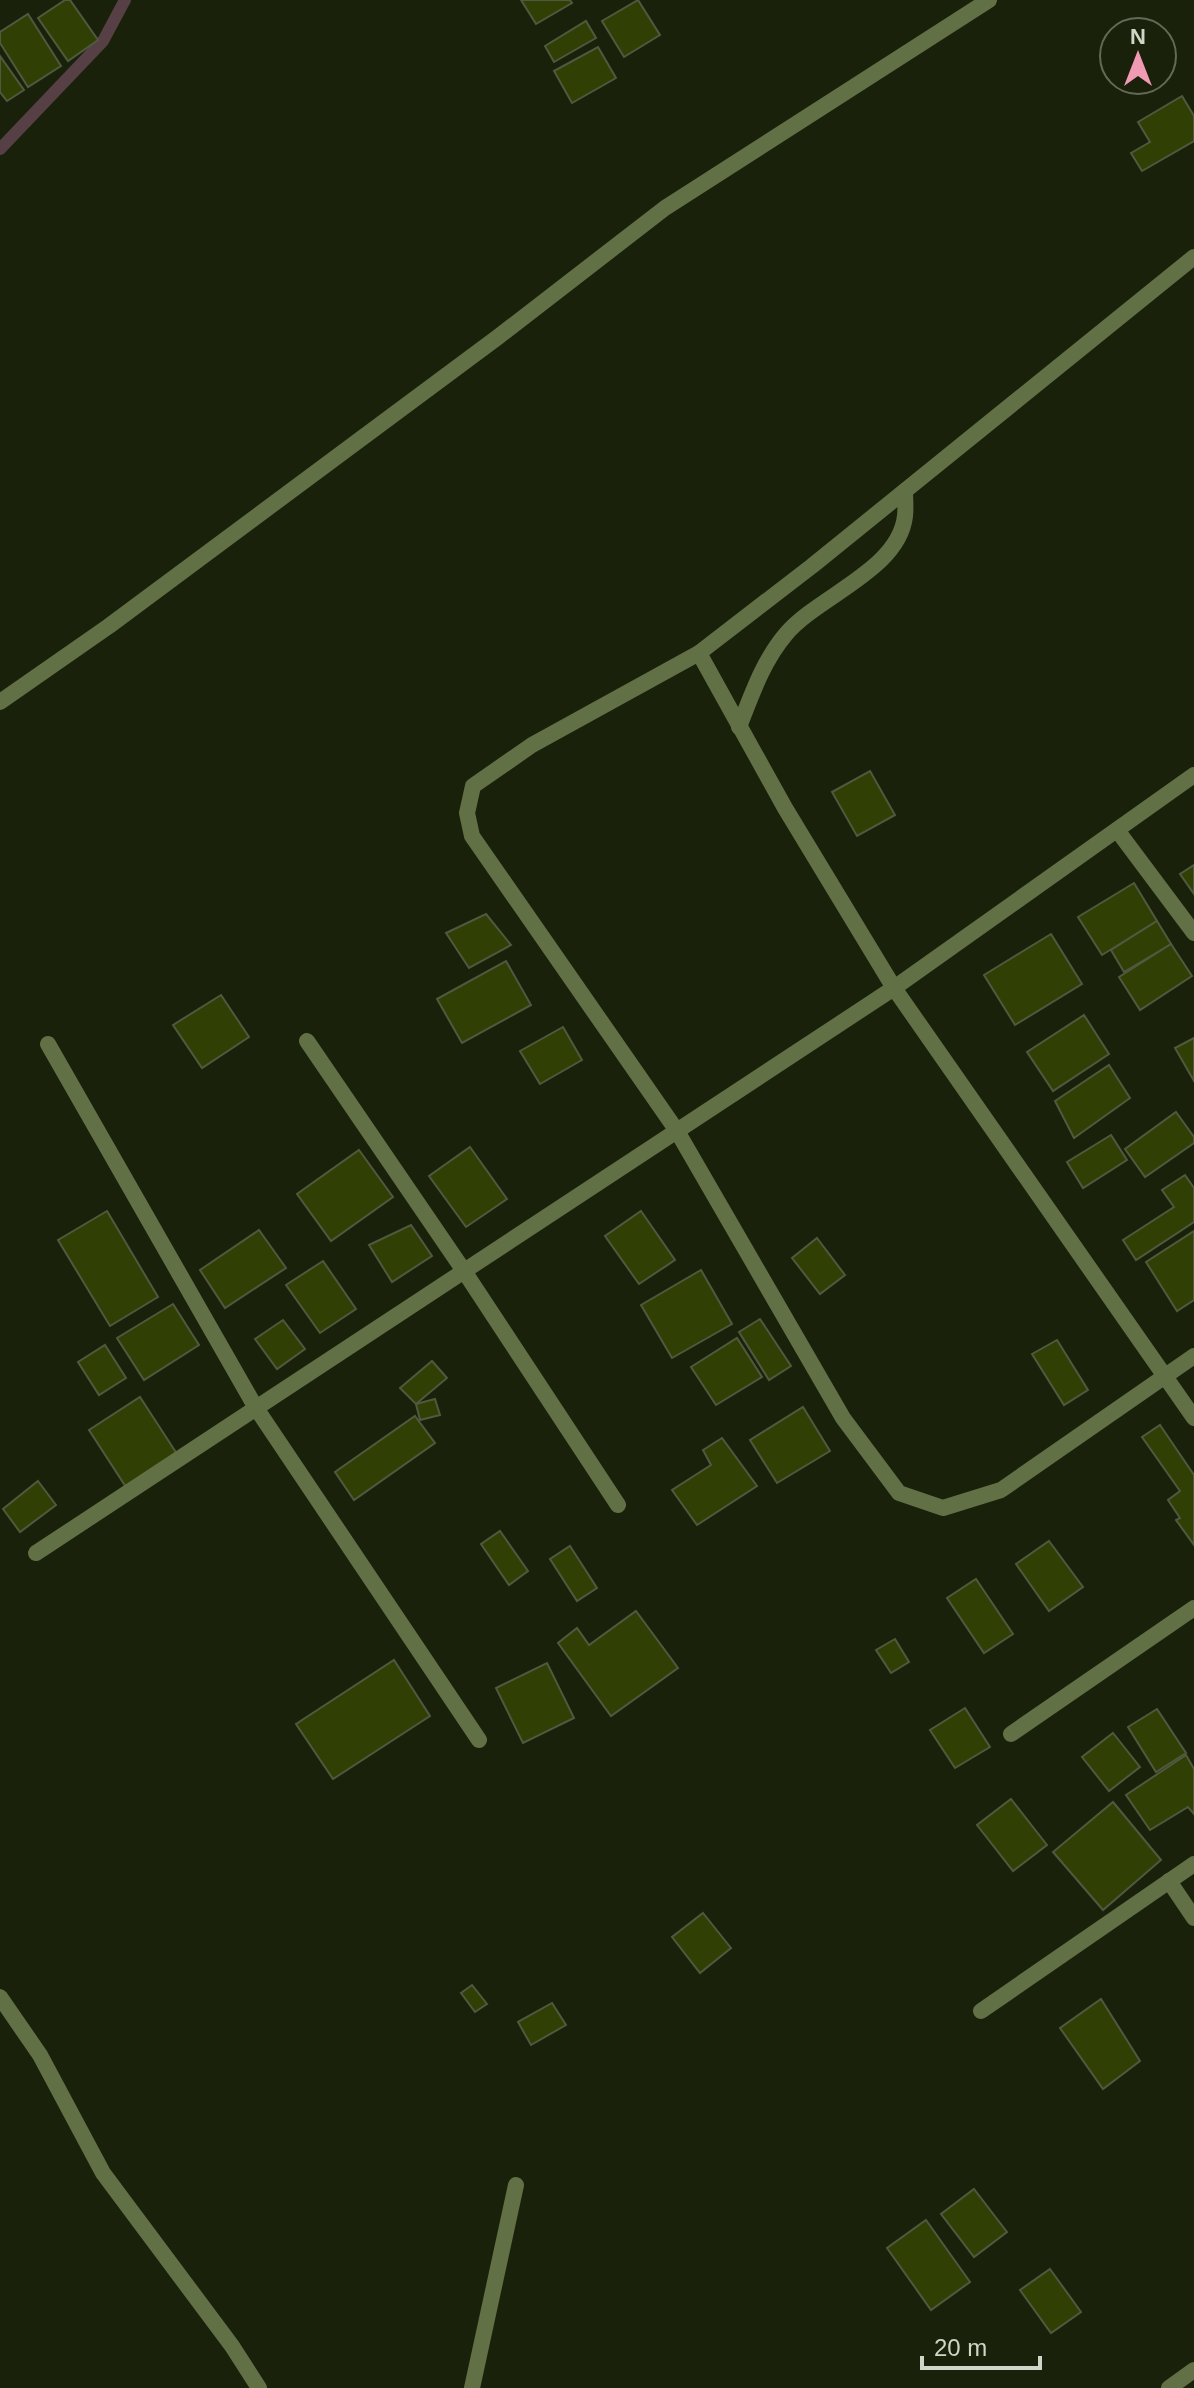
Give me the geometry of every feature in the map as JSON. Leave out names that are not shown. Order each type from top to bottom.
[{"type":"street","points":[[0,702],[109,626],[665,208],[989,0]]},
{"type":"street","points":[[1194,257],[699,653],[532,745],[473,786],[467,813],[472,836],[677,1131],[843,1418],[899,1493],[943,1508],[1001,1490],[1194,1356]]},
{"type":"street","points":[[739,727],[760,672],[786,634],[814,608],[886,555],[905,518],[905,491]]},
{"type":"street","points":[[699,653],[739,727],[894,988],[1194,1418]]},
{"type":"street","points":[[36,1553],[894,988],[1194,775]]},
{"type":"street","points":[[1117,830],[1194,933]]},
{"type":"street","points":[[307,1041],[618,1505]]},
{"type":"street","points":[[48,1044],[256,1408],[479,1740]]},
{"type":"street","points":[[1011,1734],[1194,1608]]},
{"type":"street","points":[[981,2011],[1194,1864]]},
{"type":"street","points":[[1169,1881],[1194,1918]]},
{"type":"street","points":[[0,1997],[40,2055],[103,2173],[232,2346],[259,2388]]},
{"type":"street","points":[[472,2388],[516,2185]]},
{"type":"street","points":[[1169,2388],[1194,2370]]},
{"type":"building","points":[[65,0],[70,0],[98,40],[68,61],[38,18]]},
{"type":"building","points":[[521,0],[570,0],[572,3],[536,24]]},
{"type":"building","points":[[638,0],[660,35],[624,57],[602,21]]},
{"type":"building","points":[[28,14],[61,66],[28,87],[0,43],[0,32]]},
{"type":"building","points":[[586,21],[596,38],[554,62],[545,46]]},
{"type":"building","points":[[598,47],[616,78],[572,103],[554,71]]},
{"type":"building","points":[[0,56],[24,90],[7,101],[0,92]]},
{"type":"building","points":[[1182,96],[1194,116],[1194,141],[1142,171],[1131,153],[1150,142],[1138,122]]},
{"type":"building","points":[[870,771],[895,815],[857,836],[832,792]]},
{"type":"building","points":[[1194,865],[1194,894],[1180,874]]},
{"type":"building","points":[[1134,883],[1157,921],[1102,955],[1078,917]]},
{"type":"building","points":[[486,914],[511,945],[469,968],[446,933]]},
{"type":"building","points":[[1157,921],[1171,944],[1124,972],[1111,950]]},
{"type":"building","points":[[1051,934],[1082,984],[1015,1025],[984,975]]},
{"type":"building","points":[[1171,944],[1192,976],[1140,1010],[1119,977]]},
{"type":"building","points":[[506,961],[531,1005],[462,1043],[437,999]]},
{"type":"building","points":[[221,995],[249,1037],[202,1068],[173,1025]]},
{"type":"building","points":[[1084,1015],[1109,1054],[1053,1091],[1027,1052]]},
{"type":"building","points":[[563,1027],[582,1060],[540,1084],[520,1051]]},
{"type":"building","points":[[1194,1038],[1194,1081],[1175,1048]]},
{"type":"building","points":[[1109,1065],[1130,1098],[1074,1138],[1055,1101]]},
{"type":"building","points":[[1176,1112],[1194,1137],[1194,1143],[1145,1177],[1125,1149]]},
{"type":"building","points":[[1111,1135],[1127,1160],[1083,1188],[1067,1162]]},
{"type":"building","points":[[470,1147],[507,1199],[466,1227],[429,1176]]},
{"type":"building","points":[[359,1150],[393,1197],[331,1241],[297,1194]]},
{"type":"building","points":[[1185,1175],[1194,1188],[1194,1222],[1136,1260],[1123,1240],[1174,1207],[1162,1190]]},
{"type":"building","points":[[107,1211],[158,1297],[110,1326],[58,1240]]},
{"type":"building","points":[[641,1211],[675,1260],[639,1284],[605,1236]]},
{"type":"building","points":[[411,1225],[432,1256],[392,1282],[369,1245]]},
{"type":"building","points":[[259,1230],[286,1268],[225,1308],[200,1270]]},
{"type":"building","points":[[1194,1231],[1194,1300],[1177,1311],[1146,1262]]},
{"type":"building","points":[[817,1238],[845,1275],[820,1294],[792,1258]]},
{"type":"building","points":[[323,1261],[356,1309],[320,1333],[286,1285]]},
{"type":"building","points":[[701,1270],[732,1324],[672,1358],[641,1305]]},
{"type":"building","points":[[173,1304],[199,1345],[144,1380],[117,1338]]},
{"type":"building","points":[[760,1319],[791,1366],[769,1380],[739,1332]]},
{"type":"building","points":[[283,1320],[305,1349],[277,1369],[255,1339]]},
{"type":"building","points":[[737,1338],[762,1377],[716,1405],[691,1367]]},
{"type":"building","points":[[1057,1340],[1088,1390],[1064,1405],[1032,1354]]},
{"type":"building","points":[[105,1345],[126,1378],[99,1395],[78,1362]]},
{"type":"building","points":[[432,1361],[447,1378],[416,1404],[400,1388]]},
{"type":"building","points":[[140,1397],[177,1454],[126,1487],[89,1430]]},
{"type":"building","points":[[435,1399],[440,1415],[420,1420],[416,1404]]},
{"type":"building","points":[[803,1407],[830,1451],[777,1483],[750,1440]]},
{"type":"building","points":[[415,1416],[435,1443],[354,1500],[335,1472]]},
{"type":"building","points":[[1160,1425],[1194,1475],[1194,1545],[1176,1520],[1180,1518],[1168,1500],[1180,1491],[1142,1437]]},
{"type":"building","points":[[722,1438],[757,1486],[697,1525],[672,1490],[711,1465],[703,1450]]},
{"type":"building","points":[[38,1481],[56,1505],[20,1532],[3,1509]]},
{"type":"building","points":[[500,1531],[528,1571],[509,1585],[481,1544]]},
{"type":"building","points":[[1049,1541],[1083,1587],[1049,1611],[1016,1564]]},
{"type":"building","points":[[570,1546],[597,1588],[577,1601],[550,1559]]},
{"type":"building","points":[[976,1579],[1013,1634],[984,1653],[947,1598]]},
{"type":"building","points":[[636,1611],[678,1668],[611,1716],[558,1643],[577,1628],[589,1645]]},
{"type":"building","points":[[895,1639],[909,1662],[891,1673],[876,1650]]},
{"type":"building","points":[[394,1660],[430,1716],[333,1779],[296,1724]]},
{"type":"building","points":[[547,1663],[574,1718],[523,1743],[496,1688]]},
{"type":"building","points":[[965,1708],[990,1747],[955,1768],[930,1730]]},
{"type":"building","points":[[1157,1709],[1186,1753],[1156,1772],[1128,1727]]},
{"type":"building","points":[[1113,1733],[1140,1767],[1109,1791],[1082,1757]]},
{"type":"building","points":[[1186,1755],[1194,1769],[1194,1814],[1188,1807],[1150,1830],[1126,1795]]},
{"type":"building","points":[[1011,1799],[1047,1845],[1013,1871],[977,1825]]},
{"type":"building","points":[[1113,1802],[1161,1860],[1103,1910],[1053,1852]]},
{"type":"building","points":[[703,1913],[731,1948],[700,1973],[672,1937]]},
{"type":"building","points":[[472,1985],[487,2004],[475,2012],[461,1993]]},
{"type":"building","points":[[1101,1999],[1140,2061],[1103,2089],[1060,2028]]},
{"type":"building","points":[[552,2003],[566,2025],[531,2045],[518,2022]]},
{"type":"building","points":[[974,2189],[1007,2232],[974,2257],[941,2214]]},
{"type":"building","points":[[926,2220],[970,2282],[931,2310],[887,2248]]},
{"type":"building","points":[[1050,2269],[1081,2312],[1051,2333],[1020,2290]]},
{"type":"waterway","points":[[0,149],[103,41],[125,0]]}]
